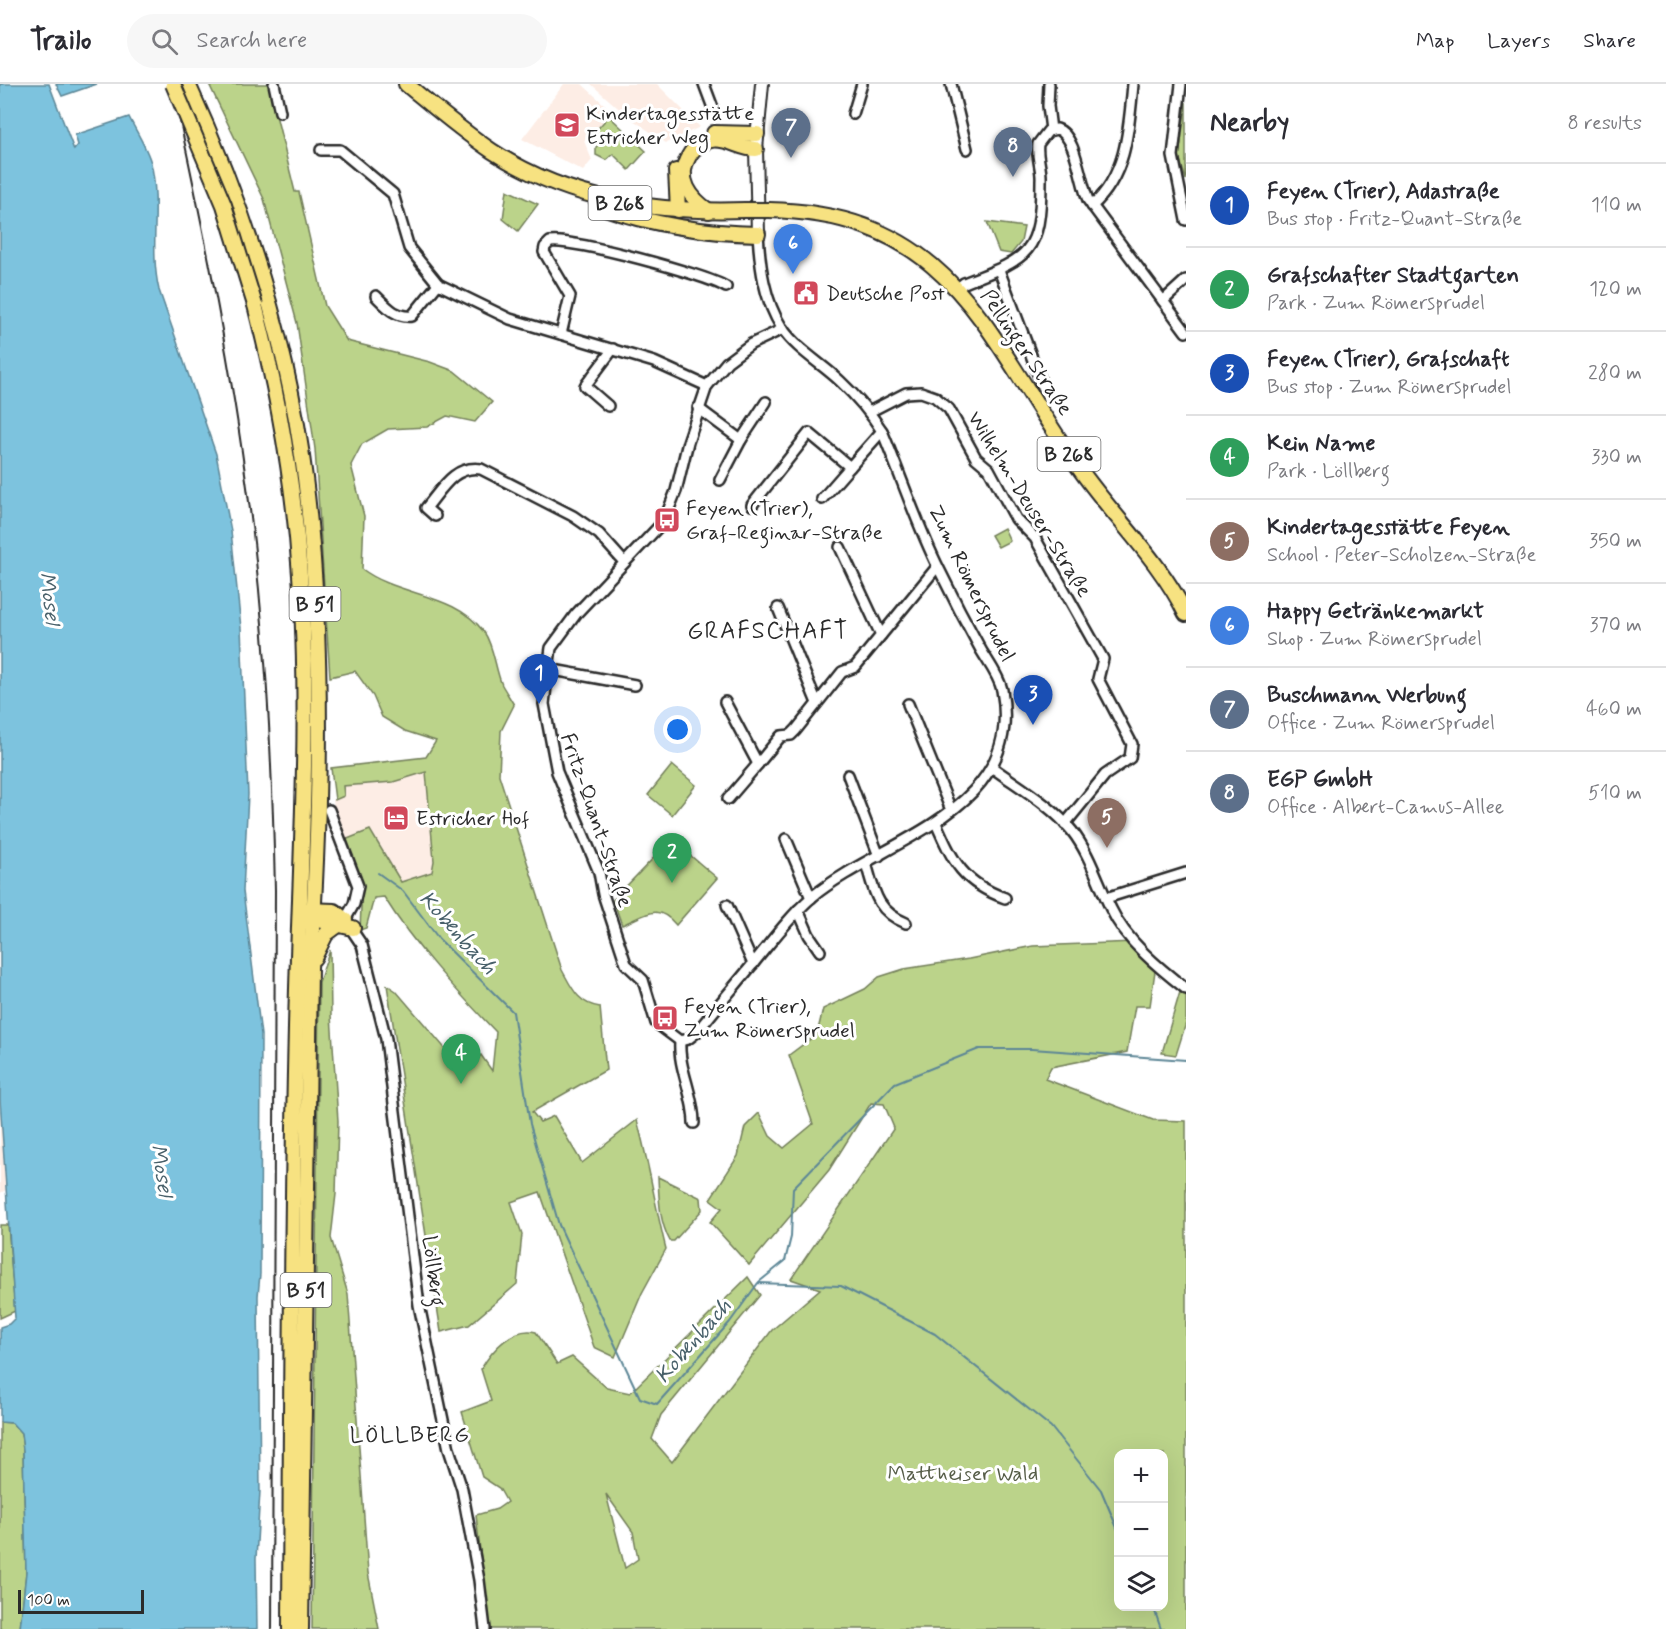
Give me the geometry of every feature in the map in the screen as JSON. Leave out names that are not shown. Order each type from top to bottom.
[{"type":"main road","name":"B 51","points":[[173,84],[220,195],[262,304],[287,456],[300,576],[303,767],[293,1118],[290,1629]]},
{"type":"main road","name":"B 51","points":[[188,84],[228,178],[262,304],[291,396],[305,477],[314,572],[318,717],[315,915],[310,968],[301,1629]]},
{"type":"main road","name":"B 268","points":[[406,84],[492,151],[524,170],[563,187],[613,202],[678,210],[709,212],[769,210],[817,214],[867,228],[913,250],[958,288]]},
{"type":"main road","points":[[678,210],[677,165],[680,155],[693,140],[716,133],[757,134]]},
{"type":"main road","points":[[709,212],[693,198],[683,177],[686,162],[693,151],[712,140],[723,140],[756,149]]},
{"type":"main road","points":[[563,187],[581,200],[641,219],[701,231],[758,234]]},
{"type":"main road","name":"Pellinger Straße","points":[[958,288],[987,324],[1080,470],[1160,568],[1186,614]]},
{"type":"main road","points":[[300,911],[346,925]]},
{"type":"main road","points":[[315,915],[334,911],[346,925]]},
{"type":"main road","points":[[310,968],[322,939],[346,925]]},
{"type":"street","points":[[274,84],[280,112]]},
{"type":"street","points":[[704,84],[713,108]]},
{"type":"street","name":"Zum Römersprudel","points":[[680,1041],[688,1039],[697,1032],[798,910],[811,898],[837,878],[936,823],[951,810],[993,768],[1005,734],[1006,717],[1001,687],[938,567],[882,430],[869,412],[839,380],[799,348],[783,329],[764,281],[758,234],[756,149],[762,84]]},
{"type":"street","points":[[854,114],[862,84]]},
{"type":"street","points":[[951,84],[967,148]]},
{"type":"street","points":[[1049,84],[1048,106],[1051,130]]},
{"type":"street","points":[[1092,206],[1106,194],[1115,180],[1125,150],[1133,84]]},
{"type":"street","points":[[1181,84],[1173,156],[1186,220]]},
{"type":"street","points":[[958,288],[1022,258],[1034,239],[1042,182],[1037,148],[1042,137],[1051,130],[1060,130],[1070,140],[1080,181],[1092,206],[1186,332]]},
{"type":"street","points":[[321,150],[340,150],[393,194],[409,248],[438,284],[500,315],[654,362],[706,387]]},
{"type":"street","points":[[561,334],[570,296],[544,252],[550,242],[605,250],[702,276],[726,287]]},
{"type":"street","name":"Pellinger Straße","points":[[999,270],[1043,387]]},
{"type":"street","points":[[1163,301],[1186,280]]},
{"type":"street","points":[[376,296],[403,317],[412,316],[438,284]]},
{"type":"street","name":"Fritz-Quant-Straße","points":[[680,1041],[656,1023],[643,980],[626,964],[598,872],[557,772],[544,704],[551,648],[576,614],[664,521],[676,491],[698,408],[706,387],[727,362],[751,344],[783,329]]},
{"type":"street","points":[[608,406],[585,386],[613,349]]},
{"type":"street","name":"Wilhelm-Deuser-Straße","points":[[869,412],[906,393],[913,392],[935,397],[949,409],[976,458],[989,469],[1016,519],[1035,537],[1103,659],[1098,679],[1132,744],[1130,758],[1105,775],[1065,824]]},
{"type":"street","points":[[720,480],[741,440],[766,402]]},
{"type":"street","points":[[698,408],[741,440]]},
{"type":"street","points":[[822,499],[882,430]]},
{"type":"street","points":[[752,505],[809,432],[850,467]]},
{"type":"street","points":[[435,516],[426,508],[454,475],[468,467],[481,469],[573,516],[599,534],[624,562]]},
{"type":"street","points":[[840,547],[881,635]]},
{"type":"street","points":[[729,800],[781,735],[791,735],[842,672],[855,667],[938,567]]},
{"type":"street","points":[[778,608],[817,703]]},
{"type":"street","points":[[548,669],[635,685]]},
{"type":"street","points":[[725,702],[758,765]]},
{"type":"street","points":[[908,704],[951,810]]},
{"type":"street","points":[[993,768],[1038,800],[1065,824],[1082,846],[1119,922],[1135,942],[1186,989]]},
{"type":"street","points":[[848,775],[879,856]]},
{"type":"street","points":[[329,810],[358,886],[346,925]]},
{"type":"street","points":[[936,823],[954,864],[986,891],[1005,898]]},
{"type":"street","points":[[786,839],[811,898]]},
{"type":"street","points":[[866,863],[876,897],[885,911],[890,916],[906,923]]},
{"type":"street","points":[[1106,898],[1186,873]]},
{"type":"street","points":[[334,911],[348,910],[354,904]]},
{"type":"street","points":[[727,905],[753,964]]},
{"type":"street","points":[[798,910],[809,935],[820,951]]},
{"type":"street","name":"Löllberg","points":[[346,925],[367,958],[386,1039],[419,1305],[450,1449],[462,1489],[479,1580],[485,1629]]},
{"type":"street","points":[[680,1041],[680,1056],[694,1106],[694,1123]]},
{"type":"shaded area","name":"Kindertagesstätte Estricher Weg","points":[[564,84],[582,84],[606,106],[602,111],[609,116],[584,141],[592,160],[583,171],[522,139]]},
{"type":"shaded area","points":[[591,84],[657,84],[700,127],[666,143],[626,115]]},
{"type":"shaded area","points":[[426,771],[433,872],[401,882],[370,830],[345,840],[335,817],[333,800],[344,796],[343,786],[393,782]]},
{"type":"shaded area","points":[[0,1100],[6,1190],[0,1193]]},
{"type":"green space","points":[[209,84],[272,84],[276,115],[295,192],[299,192],[325,306],[347,341],[430,362],[454,371],[492,402],[475,422],[447,416],[427,427],[388,429],[362,444],[351,465],[364,516],[362,569],[392,585],[442,602],[472,619],[487,638],[502,685],[514,705],[501,731],[499,775],[562,970],[581,999],[600,1007],[606,1070],[532,1112],[540,1122],[554,1116],[582,1163],[637,1120],[666,1249],[642,1293],[615,1357],[594,1347],[540,1192],[511,1202],[522,1234],[517,1284],[469,1325],[441,1332],[387,985],[396,991],[449,1053],[448,1055],[465,1071],[481,1055],[492,1071],[496,1032],[422,950],[384,897],[374,898],[366,928],[360,930],[362,885],[345,840],[370,830],[401,882],[432,872],[434,861],[426,772],[393,782],[343,786],[344,796],[335,800],[331,768],[426,757],[436,741],[405,731],[382,717],[373,696],[355,671],[330,677],[315,449],[297,323],[264,199]]},
{"type":"green space","points":[[1186,102],[1186,180],[1179,157]]},
{"type":"green space","points":[[609,116],[646,151],[629,170],[613,154],[606,160],[596,155],[596,147],[600,143],[592,135]]},
{"type":"green space","points":[[507,190],[538,204],[518,231],[503,219]]},
{"type":"green space","points":[[987,222],[1024,227],[1021,242],[1011,254],[999,252]]},
{"type":"green space","points":[[1004,528],[1010,541],[998,547],[991,535]]},
{"type":"green space","points":[[672,765],[696,785],[672,815],[648,795]]},
{"type":"green space","points":[[669,842],[679,846],[717,878],[676,925],[669,918],[657,912],[622,925],[613,900]]},
{"type":"green space","name":"Mattheiser Wald","points":[[1135,942],[1155,971],[1150,1006],[1135,1006],[1127,1052],[1051,1067],[1045,1079],[1153,1120],[1186,1121],[1186,1629],[489,1629],[476,1515],[497,1509],[507,1502],[499,1488],[482,1477],[462,1412],[491,1401],[481,1369],[491,1354],[511,1336],[527,1331],[536,1332],[557,1364],[572,1357],[607,1388],[630,1393],[748,1277],[760,1295],[661,1415],[652,1439],[672,1462],[772,1330],[820,1289],[791,1279],[894,1128],[884,1104],[871,1103],[829,1170],[749,1265],[710,1222],[722,1208],[710,1199],[738,1156],[745,1127],[759,1113],[770,1136],[784,1148],[813,1124],[789,1055],[817,1034],[823,1009],[865,989],[879,977],[904,969],[1033,946]],"holes":[[[606,1494],[633,1532],[638,1559],[625,1568]]]},
{"type":"green space","points":[[330,950],[331,1015],[338,1121],[336,1194],[331,1238],[348,1294],[368,1573],[379,1629],[312,1629],[319,982]]},
{"type":"green space","points":[[1186,986],[1186,1023],[1176,1055],[1162,1053],[1180,992]]},
{"type":"green space","points":[[658,1177],[701,1198],[702,1210],[674,1241],[670,1241],[662,1218]]},
{"type":"green space","points":[[0,1225],[8,1225],[15,1311],[0,1318]]},
{"type":"green space","points":[[0,1422],[12,1423],[21,1433],[23,1450],[26,1572],[20,1629],[0,1629]]},
{"type":"water","name":"Mosel","points":[[0,84],[49,84],[74,150],[78,145],[75,135],[129,117],[141,140],[151,163],[154,179],[155,258],[159,290],[216,454],[231,531],[241,628],[248,794],[243,891],[261,1035],[258,1296],[260,1491],[256,1559],[257,1629],[20,1629],[26,1572],[23,1450],[21,1433],[12,1423],[0,1422],[0,1327],[9,1324],[15,1318],[0,1100]]},
{"type":"water","points":[[56,84],[97,84],[62,96]]},
{"type":"waterway","name":"Kobenbach","points":[[378,873],[403,891],[439,939],[513,1012],[530,1124],[559,1225],[640,1398],[657,1404],[730,1322],[758,1283],[841,1286],[935,1334],[1051,1427],[1101,1490],[1114,1521]]},
{"type":"waterway","points":[[759,1282],[785,1261],[791,1237],[793,1188],[895,1083],[979,1049],[1032,1049],[1186,1060]]},
{"type":"waterway","name":"Kobenbach","points":[[1155,1611],[1161,1629]]},
{"type":"railway","points":[[172,84],[212,278],[238,424],[258,576],[266,681],[275,890],[272,1629]]},
{"type":"place","name":"Kindertagesstätte Estricher Weg","points":[[567,125]]},
{"type":"place","name":"Buschmann Werbung","points":[[791,158]]},
{"type":"place","name":"EGP GmbH","points":[[1013,177]]},
{"type":"place","name":"Happy Getränkemarkt","points":[[793,274]]},
{"type":"place","name":"Deutsche Post","points":[[806,293]]},
{"type":"place","name":"Feyen (Trier), Graf-Reginar-Straße","points":[[667,520]]},
{"type":"place","name":"Feyen (Trier), Adastraße","points":[[539,704]]},
{"type":"place","name":"Feyen (Trier), Grafschaft","points":[[1033,725]]},
{"type":"place","name":"Estricher Hof","points":[[396,818]]},
{"type":"place","name":"Kindertagesstätte Feyen","points":[[1107,848]]},
{"type":"place","name":"Grafschafter Stadtgarten","points":[[672,883]]},
{"type":"place","name":"Feyen (Trier), Zum Römersprudel","points":[[665,1018]]},
{"type":"place","name":"Kein Name","points":[[461,1084]]},
{"type":"district","name":"GRAFSCHAFT","points":[[768,630]]},
{"type":"district","name":"LÖLLBERG","points":[[410,1434]]}]
